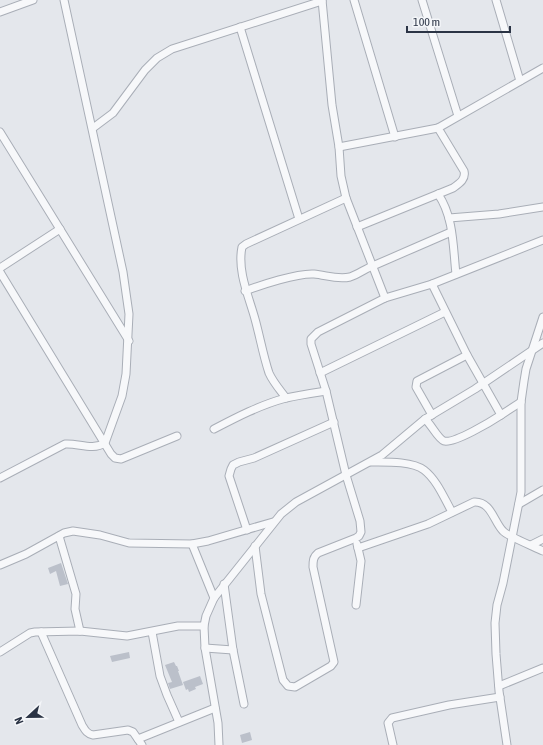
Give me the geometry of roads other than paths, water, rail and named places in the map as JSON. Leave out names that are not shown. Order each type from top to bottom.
[{"type":"street","points":[[0,12],[33,0]]},
{"type":"street","points":[[0,478],[65,444],[94,448],[106,443],[122,396],[126,374],[129,341],[129,314],[123,272],[64,0]]},
{"type":"street","points":[[92,128],[113,113],[145,70],[157,58],[172,49],[322,0],[332,105],[339,147],[341,176],[346,198],[385,298]]},
{"type":"street","points":[[354,0],[395,137]]},
{"type":"street","points":[[422,0],[458,116]]},
{"type":"street","points":[[496,0],[520,81]]},
{"type":"street","points":[[240,27],[299,219]]},
{"type":"street","points":[[339,147],[438,128],[543,68]]},
{"type":"street","points":[[357,227],[454,188],[463,180],[465,175],[462,165],[438,128]]},
{"type":"street","points":[[0,132],[129,341]]},
{"type":"street","points":[[438,194],[446,207],[449,218],[452,232],[456,274]]},
{"type":"street","points":[[286,398],[276,386],[270,373],[245,291],[241,254],[243,245],[346,198]]},
{"type":"street","points":[[449,218],[499,214],[543,207]]},
{"type":"street","points":[[0,268],[60,229]]},
{"type":"street","points":[[245,291],[271,282],[304,274],[314,274],[333,278],[350,277],[452,232]]},
{"type":"street","points":[[255,546],[261,594],[283,680],[288,686],[295,687],[331,666],[334,662],[313,567],[315,556],[318,553],[356,538],[361,532],[360,521],[346,474],[326,391],[311,344],[311,339],[314,335],[385,298],[432,284],[543,240]]},
{"type":"street","points":[[0,272],[106,443],[111,454],[115,458],[121,459],[177,436]]},
{"type":"street","points":[[432,284],[482,384],[501,415]]},
{"type":"street","points":[[320,373],[445,312]]},
{"type":"street","points":[[508,745],[500,697],[495,624],[497,605],[519,504],[521,480],[522,402],[526,369],[543,317]]},
{"type":"street","points":[[219,745],[218,723],[205,648],[204,626],[206,616],[214,598],[273,522],[296,502],[371,462],[392,448],[425,419],[482,384],[533,348],[543,343]]},
{"type":"street","points":[[432,415],[416,387],[416,381],[467,355]]},
{"type":"street","points":[[214,429],[244,413],[286,398],[326,391]]},
{"type":"street","points":[[425,419],[440,438],[447,441],[467,434],[522,402]]},
{"type":"street","points":[[247,530],[229,476],[234,465],[254,458],[334,422]]},
{"type":"street","points":[[371,462],[395,463],[418,467],[423,470],[433,479],[452,512]]},
{"type":"street","points":[[519,504],[543,490]]},
{"type":"street","points":[[358,548],[428,524],[479,501],[487,507],[505,533],[543,551]]},
{"type":"street","points":[[0,565],[26,554],[67,532],[79,531],[129,543],[192,544],[273,522]]},
{"type":"street","points":[[59,536],[76,594],[75,609],[80,631]]},
{"type":"street","points":[[356,538],[361,562],[356,605]]},
{"type":"street","points":[[531,545],[543,540]]},
{"type":"street","points":[[192,544],[214,598]]},
{"type":"street","points":[[224,584],[244,704]]},
{"type":"street","points":[[0,652],[30,633],[80,631],[127,636],[178,626],[204,626]]},
{"type":"street","points":[[41,632],[82,725],[89,735],[128,730],[133,732],[140,742],[180,722],[215,708]]},
{"type":"street","points":[[152,632],[160,676],[180,722]]},
{"type":"street","points":[[205,648],[234,650]]},
{"type":"street","points":[[499,686],[543,668]]},
{"type":"street","points":[[393,745],[388,723],[392,718],[449,705],[500,697]]}]
